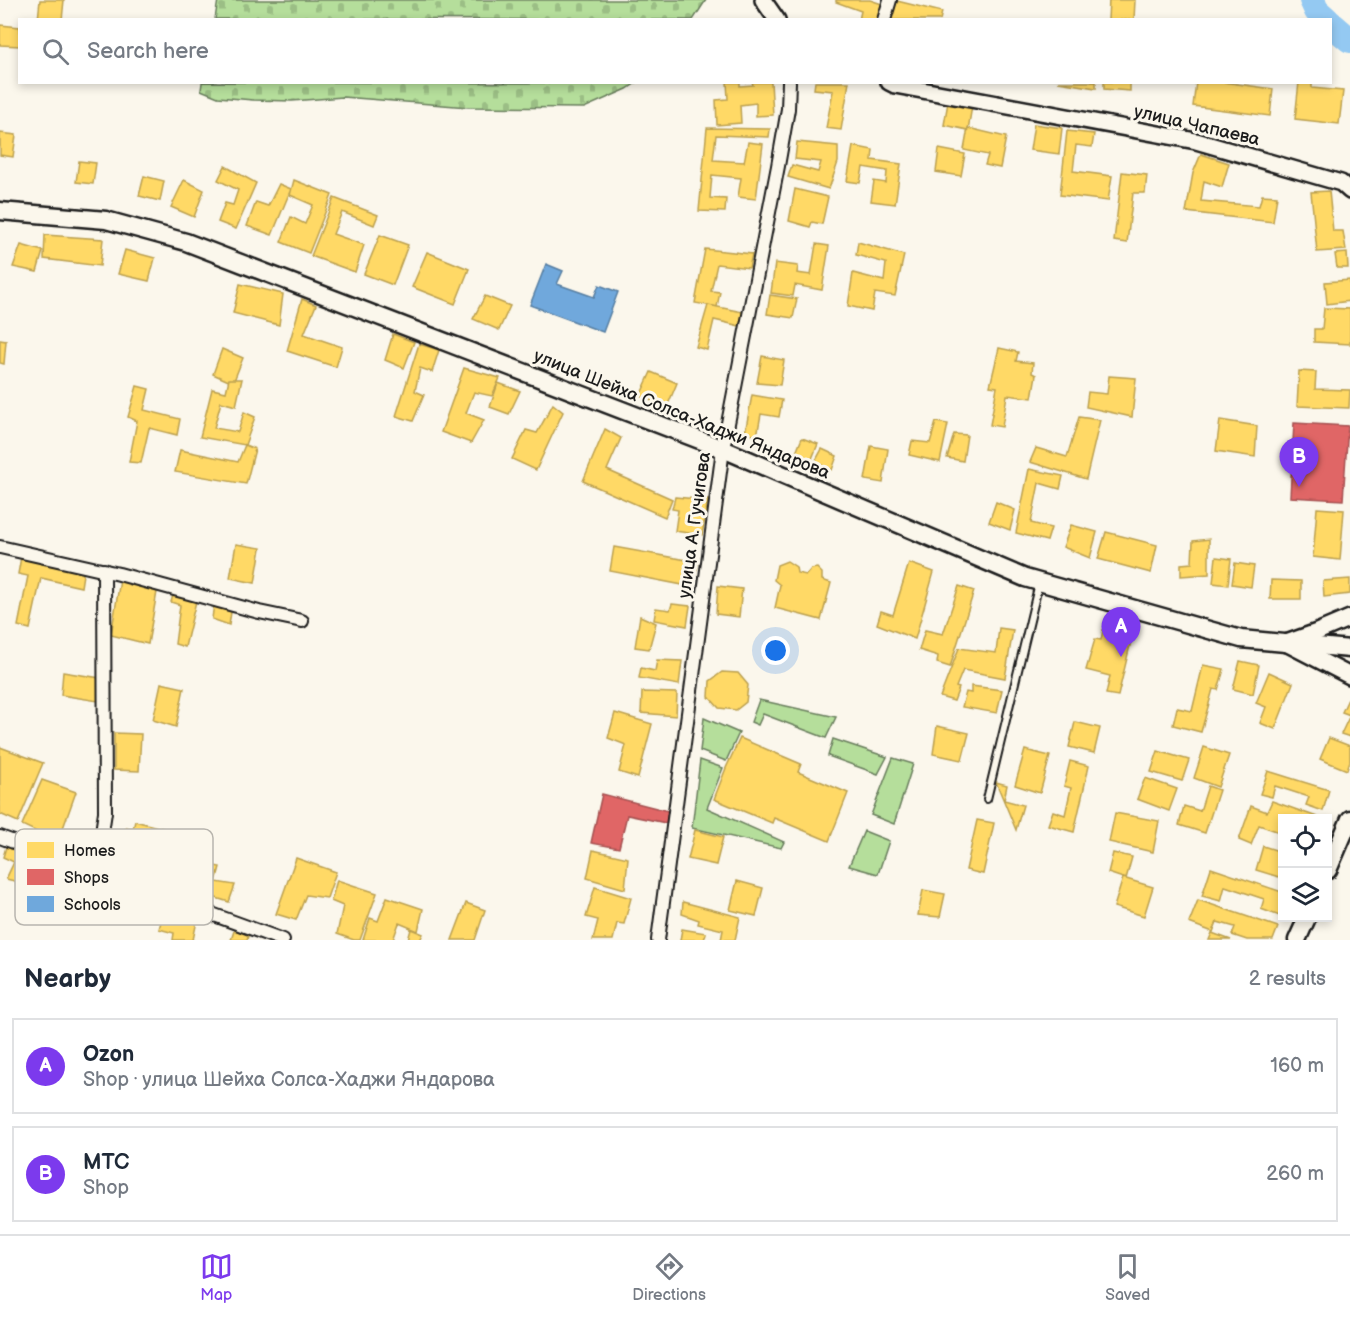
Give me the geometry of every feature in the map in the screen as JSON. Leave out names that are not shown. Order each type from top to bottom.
[{"type":"main road","name":"улица Шейха Солса-Хаджи Яндарова","points":[[0,211],[105,220],[186,242],[723,449],[1025,578],[1241,639],[1350,649]]},
{"type":"main road","points":[[1329,868],[1350,819]]},
{"type":"main road","points":[[1297,940],[1305,922]]},
{"type":"street","points":[[763,0],[776,18]]},
{"type":"street","points":[[885,18],[890,0]]},
{"type":"street","name":"улица А. Гучигова","points":[[658,940],[723,449],[778,166],[788,109],[789,84]]},
{"type":"street","name":"улица Чапаева","points":[[893,84],[1196,141],[1341,183],[1350,191]]},
{"type":"street","points":[[0,547],[104,570],[259,612],[302,621]]},
{"type":"street","points":[[102,829],[105,812],[104,570]]},
{"type":"street","points":[[1285,643],[1350,618]]},
{"type":"street","points":[[1285,643],[1350,676]]},
{"type":"street","points":[[0,837],[15,842]]},
{"type":"street","points":[[213,915],[283,940]]},
{"type":"lane","points":[[987,799],[1039,582]]},
{"type":"green space","points":[[218,0],[706,0],[694,18],[215,18]]},
{"type":"green space","points":[[202,84],[634,84],[584,108],[468,107],[343,97],[292,101],[253,100],[218,97],[201,90]]},
{"type":"green space","points":[[759,700],[836,717],[826,738],[763,714],[758,725],[751,722]]},
{"type":"green space","points":[[704,718],[739,733],[726,761],[700,751]]},
{"type":"green space","points":[[833,739],[887,757],[878,774],[828,756]]},
{"type":"green space","points":[[893,758],[913,764],[894,824],[871,815]]},
{"type":"green space","points":[[700,760],[723,768],[707,808],[784,842],[781,848],[692,828]]},
{"type":"green space","points":[[864,831],[889,841],[878,874],[849,866]]},
{"type":"building: Homes","points":[[40,0],[64,0],[62,18],[38,18]]},
{"type":"building: Homes","points":[[836,0],[870,0],[882,4],[878,18],[859,18],[861,11],[836,2]]},
{"type":"building: Homes","points":[[1109,0],[1135,0],[1134,18],[1108,18]]},
{"type":"building: Homes","points":[[897,1],[942,12],[940,18],[892,18]]},
{"type":"building: Homes","points":[[0,25],[18,27],[18,46],[0,45]]},
{"type":"building: Homes","points":[[727,84],[740,84],[740,86],[771,84],[773,115],[756,116],[756,103],[740,105],[741,123],[717,125],[716,100],[728,99]]},
{"type":"building: Homes","points":[[815,84],[849,84],[841,130],[826,128],[833,91],[814,89]]},
{"type":"building: Homes","points":[[1071,84],[1096,84],[1096,88]]},
{"type":"building: Homes","points":[[1104,84],[1130,84],[1130,91],[1104,89]]},
{"type":"building: Homes","points":[[1196,84],[1237,84],[1273,89],[1270,116],[1193,106]]},
{"type":"building: Homes","points":[[1299,84],[1312,84],[1312,88],[1343,91],[1339,124],[1295,119]]},
{"type":"building: Homes","points":[[948,102],[972,106],[968,130],[944,125]]},
{"type":"building: Homes","points":[[1034,124],[1062,128],[1059,154],[1030,150]]},
{"type":"building: Homes","points":[[707,128],[770,129],[769,137],[716,135],[713,160],[744,162],[748,142],[763,144],[756,199],[738,197],[741,178],[712,175],[710,198],[726,199],[725,212],[699,211]]},
{"type":"building: Homes","points":[[968,128],[1006,137],[1000,168],[985,165],[988,155],[964,150]]},
{"type":"building: Homes","points":[[1067,131],[1094,134],[1092,147],[1076,145],[1073,171],[1112,176],[1108,201],[1060,195]]},
{"type":"building: Homes","points":[[0,133],[16,135],[13,157],[0,155]]},
{"type":"building: Homes","points":[[797,142],[838,146],[838,162],[829,189],[788,177],[792,165],[818,172],[821,162],[795,159]]},
{"type":"building: Homes","points":[[853,146],[873,150],[872,160],[901,164],[895,204],[871,201],[874,181],[886,183],[887,171],[863,167],[860,183],[847,181]]},
{"type":"building: Homes","points":[[939,149],[965,154],[961,176],[936,172]]},
{"type":"building: Homes","points":[[1201,154],[1229,163],[1222,187],[1204,181],[1201,201],[1259,206],[1262,195],[1277,196],[1273,222],[1186,212],[1193,173]]},
{"type":"building: Homes","points":[[79,161],[96,163],[93,184],[76,182]]},
{"type":"building: Homes","points":[[225,166],[256,183],[236,229],[218,222],[225,203],[233,205],[238,190],[218,180]]},
{"type":"building: Homes","points":[[1122,172],[1147,175],[1145,193],[1133,193],[1127,243],[1114,241]]},
{"type":"building: Homes","points":[[144,176],[164,181],[160,201],[139,196]]},
{"type":"building: Homes","points":[[184,180],[204,190],[194,217],[171,207]]},
{"type":"building: Homes","points":[[294,180],[332,195],[309,253],[281,242],[291,217],[305,224],[313,205],[290,195]]},
{"type":"building: Homes","points":[[279,184],[291,189],[272,235],[247,226],[256,202],[268,206]]},
{"type":"building: Homes","points":[[795,189],[828,197],[822,224],[812,222],[810,227],[789,221]]},
{"type":"building: Homes","points":[[1329,191],[1333,231],[1343,231],[1346,250],[1317,252],[1311,192]]},
{"type":"building: Homes","points":[[334,198],[378,215],[374,225],[342,212],[333,234],[364,245],[355,272],[311,256]]},
{"type":"building: Homes","points":[[45,235],[103,239],[100,266],[44,259]]},
{"type":"building: Homes","points":[[380,235],[408,245],[393,285],[364,274]]},
{"type":"building: Homes","points":[[858,242],[904,255],[895,296],[875,293],[872,311],[848,306],[853,273],[884,281],[886,263],[856,255]]},
{"type":"building: Homes","points":[[816,244],[829,246],[822,290],[795,285],[793,296],[771,293],[775,263],[798,266],[797,273],[811,275]]},
{"type":"building: Homes","points":[[21,245],[43,251],[37,272],[13,267]]},
{"type":"building: Homes","points":[[705,249],[752,254],[749,268],[717,264],[711,291],[720,292],[717,307],[695,303]]},
{"type":"building: Homes","points":[[125,250],[155,258],[149,281],[118,274]]},
{"type":"building: Homes","points":[[427,252],[469,269],[455,304],[412,287]]},
{"type":"building: Homes","points":[[1347,253],[1348,268],[1337,268],[1335,254]]},
{"type":"building: Homes","points":[[1350,280],[1350,301],[1327,304],[1325,282]]},
{"type":"building: Homes","points":[[240,284],[283,294],[279,325],[233,313]]},
{"type":"building: Homes","points":[[770,295],[797,299],[793,318],[767,314]]},
{"type":"building: Homes","points":[[485,296],[510,306],[499,330],[473,319]]},
{"type":"building: Homes","points":[[302,299],[316,305],[304,334],[342,347],[336,367],[287,351]]},
{"type":"building: Homes","points":[[708,305],[743,312],[740,326],[714,320],[707,350],[696,347]]},
{"type":"building: Homes","points":[[1324,308],[1350,309],[1350,344],[1314,342],[1314,329],[1322,329]]},
{"type":"building: Homes","points":[[393,334],[414,342],[404,368],[385,360]]},
{"type":"building: Homes","points":[[0,340],[6,341],[4,364],[0,363]]},
{"type":"building: Homes","points":[[419,344],[439,350],[432,372],[420,368],[415,391],[424,395],[413,421],[396,416]]},
{"type":"building: Homes","points":[[999,348],[1018,352],[1016,361],[1033,363],[1032,373],[1036,375],[1032,398],[1007,395],[1002,427],[990,425],[997,387],[990,386]]},
{"type":"building: Homes","points":[[222,349],[243,358],[233,383],[213,374]]},
{"type":"building: Homes","points":[[762,356],[784,360],[780,385],[757,383]]},
{"type":"building: Homes","points":[[464,368],[500,378],[492,396],[474,392],[466,413],[484,420],[471,443],[441,432]]},
{"type":"building: Homes","points":[[1299,371],[1316,372],[1315,389],[1350,390],[1349,408],[1297,406]]},
{"type":"building: Homes","points":[[651,372],[677,383],[667,407],[640,396]]},
{"type":"building: Homes","points":[[1109,376],[1136,378],[1132,417],[1086,407],[1088,392],[1107,394]]},
{"type":"building: Homes","points":[[229,379],[242,379],[236,406],[221,402],[214,428],[238,432],[244,412],[255,417],[245,445],[200,437],[212,389],[226,392]]},
{"type":"building: Homes","points":[[498,383],[520,391],[509,414],[490,407]]},
{"type":"building: Homes","points":[[137,386],[149,389],[144,410],[180,419],[177,435],[149,428],[141,463],[129,462],[137,421],[128,417]]},
{"type":"building: Homes","points":[[752,395],[782,400],[779,417],[761,414],[757,436],[745,433]]},
{"type":"building: Homes","points":[[553,404],[563,412],[536,470],[512,459],[526,430],[537,433]]},
{"type":"building: Homes","points":[[1079,417],[1100,420],[1086,479],[1030,462],[1036,448],[1067,457]]},
{"type":"building: Homes","points":[[1220,420],[1257,426],[1255,457],[1216,451]]},
{"type":"building: Homes","points":[[936,422],[948,424],[940,462],[909,455],[912,441],[930,443]]},
{"type":"building: Homes","points":[[605,429],[621,438],[607,470],[672,499],[665,517],[583,481]]},
{"type":"building: Homes","points":[[954,434],[967,435],[963,461],[947,458]]},
{"type":"building: Homes","points":[[802,438],[818,444],[811,461],[795,455]]},
{"type":"building: Homes","points":[[245,445],[255,449],[246,484],[175,472],[180,450],[238,462]]},
{"type":"building: Homes","points":[[871,446],[888,449],[883,483],[865,480]]},
{"type":"building: Homes","points":[[822,449],[837,456],[832,470],[815,462]]},
{"type":"building: Homes","points":[[1029,469],[1063,476],[1060,489],[1039,483],[1031,523],[1051,528],[1047,541],[1016,533]]},
{"type":"building: Homes","points":[[675,497],[708,500],[702,535],[675,531],[678,510],[672,509]]},
{"type":"building: Homes","points":[[996,502],[1015,510],[1010,530],[989,522]]},
{"type":"building: Homes","points":[[1317,508],[1344,510],[1340,560],[1313,557]]},
{"type":"building: Homes","points":[[1071,525],[1097,532],[1090,558],[1063,547]]},
{"type":"building: Homes","points":[[1106,532],[1157,545],[1151,573],[1098,559]]},
{"type":"building: Homes","points":[[1209,539],[1209,574],[1181,576],[1181,564],[1192,563],[1193,541]]},
{"type":"building: Homes","points":[[236,544],[261,548],[255,583],[230,578]]},
{"type":"building: Homes","points":[[614,547],[698,562],[693,587],[610,571]]},
{"type":"building: Homes","points":[[21,557],[84,568],[81,587],[41,578],[30,629],[18,626],[28,576],[18,574]]},
{"type":"building: Homes","points":[[1216,557],[1231,559],[1228,585],[1213,583]]},
{"type":"building: Homes","points":[[787,561],[796,567],[797,573],[806,575],[811,569],[817,568],[822,573],[822,580],[831,583],[821,620],[775,608],[780,585],[774,580],[777,565]]},
{"type":"building: Homes","points":[[909,563],[934,572],[915,639],[877,624],[881,611],[893,615]]},
{"type":"building: Homes","points":[[1235,563],[1254,566],[1251,587],[1232,584]]},
{"type":"building: Homes","points":[[1350,579],[1350,594],[1324,597],[1323,581]]},
{"type":"building: Homes","points":[[120,580],[158,586],[148,644],[111,635]]},
{"type":"building: Homes","points":[[1271,580],[1301,581],[1301,599],[1270,599]]},
{"type":"building: Homes","points":[[718,586],[742,589],[739,617],[716,614]]},
{"type":"building: Homes","points":[[959,586],[974,591],[950,667],[937,663],[938,656],[919,650],[925,630],[943,634]]},
{"type":"building: Homes","points":[[174,592],[197,597],[185,647],[175,644],[180,605],[171,602]]},
{"type":"building: Homes","points":[[214,603],[232,606],[229,625],[212,619]]},
{"type":"building: Homes","points":[[672,604],[690,606],[687,626],[654,620],[656,608],[670,610]]},
{"type":"building: Homes","points":[[640,616],[656,623],[649,649],[635,647]]},
{"type":"building: Homes","points":[[999,628],[1013,630],[1005,678],[963,670],[956,687],[959,688],[954,701],[940,697],[959,648],[996,653]]},
{"type":"building: Homes","points":[[1103,630],[1132,637],[1118,696],[1106,694],[1110,676],[1086,670],[1095,639],[1101,640]]},
{"type":"building: Homes","points":[[657,660],[682,661],[679,685],[639,678],[641,668],[655,671]]},
{"type":"building: Homes","points":[[1240,661],[1259,665],[1253,694],[1233,689]]},
{"type":"building: Homes","points":[[1203,665],[1224,669],[1218,690],[1213,689],[1201,732],[1173,725],[1177,708],[1192,711]]},
{"type":"building: Homes","points":[[63,672],[100,678],[98,701],[61,695]]},
{"type":"building: Homes","points":[[722,672],[738,673],[748,685],[746,702],[736,710],[719,708],[709,697],[710,681]]},
{"type":"building: Homes","points":[[1269,672],[1293,683],[1275,729],[1260,723],[1266,707],[1256,703]]},
{"type":"building: Homes","points":[[161,683],[184,688],[176,727],[153,720]]},
{"type":"building: Homes","points":[[971,686],[1002,690],[997,713],[962,707],[966,692],[971,693]]},
{"type":"building: Homes","points":[[642,692],[677,693],[676,716],[641,713]]},
{"type":"building: Homes","points":[[1348,699],[1350,700],[1350,715],[1342,712]]},
{"type":"building: Homes","points":[[615,713],[652,724],[638,778],[619,772],[626,745],[608,738]]},
{"type":"building: Homes","points":[[1350,715],[1350,737],[1341,734]]},
{"type":"building: Homes","points":[[1075,722],[1100,728],[1094,753],[1069,747]]},
{"type":"building: Homes","points":[[937,726],[969,733],[962,760],[933,754]]},
{"type":"building: Homes","points":[[114,733],[141,734],[139,771],[114,770]]},
{"type":"building: Homes","points":[[740,738],[801,764],[798,772],[848,793],[829,841],[774,818],[772,823],[714,799]]},
{"type":"building: Homes","points":[[1329,738],[1350,746],[1350,761],[1347,770],[1320,759]]},
{"type":"building: Homes","points":[[0,747],[43,763],[18,822],[0,814]]},
{"type":"building: Homes","points":[[1204,747],[1229,755],[1218,787],[1194,778]]},
{"type":"building: Homes","points":[[1025,750],[1050,756],[1040,793],[1015,785]]},
{"type":"building: Homes","points":[[1158,751],[1189,760],[1182,781],[1151,772]]},
{"type":"building: Homes","points":[[1070,761],[1089,766],[1074,832],[1048,825],[1053,811],[1065,815],[1071,788],[1064,786]]},
{"type":"building: Homes","points":[[1268,771],[1329,790],[1323,811],[1306,805],[1309,797],[1275,786],[1272,797],[1260,794]]},
{"type":"building: Homes","points":[[1145,778],[1177,789],[1169,811],[1137,799]]},
{"type":"building: Homes","points":[[42,780],[76,792],[63,829],[30,829],[22,825]]},
{"type":"building: Homes","points":[[996,782],[1007,785],[1004,800],[1023,805],[1016,830]]},
{"type":"building: Homes","points":[[1208,786],[1219,790],[1205,833],[1179,825],[1184,806],[1200,811]]},
{"type":"building: Homes","points":[[1272,801],[1309,814],[1278,814],[1278,832],[1259,825],[1251,845],[1239,840],[1251,806],[1267,812]]},
{"type":"building: Homes","points":[[1115,813],[1159,821],[1153,852],[1109,842]]},
{"type":"building: Homes","points":[[977,820],[994,823],[983,874],[966,870]]},
{"type":"building: Homes","points":[[135,821],[165,829],[133,829]]},
{"type":"building: Homes","points":[[695,830],[723,837],[716,865],[688,859]]},
{"type":"building: Homes","points":[[1263,846],[1278,851],[1278,877],[1256,870]]},
{"type":"building: Homes","points":[[6,847],[15,850],[15,881],[6,879],[14,862],[3,857]]},
{"type":"building: Homes","points":[[593,850],[628,858],[625,889],[587,878]]},
{"type":"building: Homes","points":[[1113,853],[1132,857],[1126,879],[1108,873]]},
{"type":"building: Homes","points":[[296,858],[336,872],[327,898],[306,895],[296,920],[276,914]]},
{"type":"building: Homes","points":[[213,866],[220,867],[216,882],[235,885],[229,902],[213,897]]},
{"type":"building: Homes","points":[[1211,868],[1278,891],[1278,915],[1261,909],[1264,899],[1225,886],[1221,901],[1202,896]]},
{"type":"building: Homes","points":[[1123,878],[1153,887],[1144,916],[1114,907]]},
{"type":"building: Homes","points":[[337,880],[377,893],[360,940],[337,934],[343,906],[331,901]]},
{"type":"building: Homes","points":[[737,881],[763,888],[756,916],[730,910]]},
{"type":"building: Homes","points":[[595,887],[631,898],[624,924],[617,923],[613,940],[593,940],[598,920],[586,917]]},
{"type":"building: Homes","points":[[923,890],[945,894],[940,917],[918,915]]},
{"type":"building: Homes","points":[[387,897],[423,909],[418,931],[399,923],[393,940],[363,940],[370,918],[378,921]]},
{"type":"building: Homes","points":[[1198,900],[1278,927],[1273,940],[1247,940],[1232,935],[1235,927],[1217,922],[1213,932],[1189,923]]},
{"type":"building: Homes","points":[[683,902],[740,917],[735,940],[721,940],[723,930],[698,924],[699,920],[682,914]]},
{"type":"building: Homes","points":[[466,903],[485,910],[475,940],[452,940]]},
{"type":"building: Homes","points":[[160,925],[196,925],[193,940],[173,940],[174,933],[159,929]]},
{"type":"building: Homes","points":[[235,928],[249,932],[247,940],[231,940]]},
{"type":"building: Homes","points":[[411,929],[423,934],[420,940],[408,940]]},
{"type":"building: Homes","points":[[682,929],[706,933],[704,940],[680,940]]},
{"type":"building: Homes","points":[[1212,933],[1231,940],[1209,940]]},
{"type":"building: Shops","points":[[1294,423],[1348,426],[1343,500],[1290,497]]},
{"type":"building: Shops","points":[[602,794],[668,811],[666,823],[627,815],[619,848],[591,843]]},
{"type":"building: Schools","points":[[546,264],[563,271],[557,284],[594,297],[599,285],[618,292],[603,332],[530,305]]},
{"type":"waterway","points":[[1312,0],[1317,11],[1325,18]]},
{"type":"waterway","points":[[1332,25],[1350,40]]},
{"type":"place","name":"МТС","points":[[1299,487]]},
{"type":"place","name":"Ozon","points":[[1121,657]]}]
